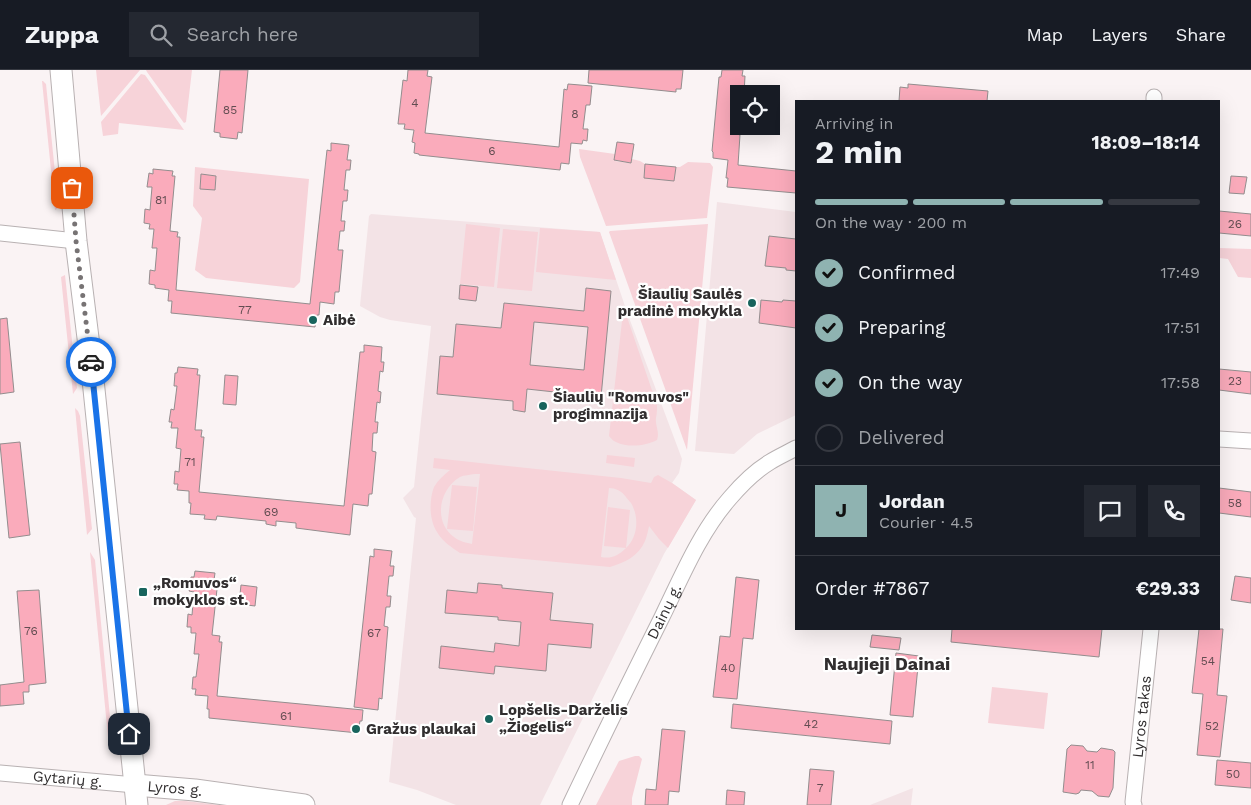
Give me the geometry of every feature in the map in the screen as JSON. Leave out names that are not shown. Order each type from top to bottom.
[{"type":"main road","points":[[61,70],[76,241],[92,370],[136,795]]},
{"type":"main road","name":"Lyros g.","points":[[136,795],[195,790],[304,805]]},
{"type":"street","points":[[0,233],[76,241]]},
{"type":"street","points":[[1220,439],[1251,441]]},
{"type":"street","name":"Dainų g.","points":[[570,805],[672,596],[710,525],[730,497],[748,480],[768,464],[795,449]]},
{"type":"street","name":"Lyros takas","points":[[1134,805],[1150,630]]},
{"type":"street","name":"Gytarių g.","points":[[0,773],[136,795]]},
{"type":"shaded area","points":[[96,70],[140,70],[101,116]]},
{"type":"shaded area","points":[[146,70],[192,70],[186,122],[184,123]]},
{"type":"shaded area","points":[[141,74],[145,75],[184,130],[119,123],[118,134],[103,136],[101,122]]},
{"type":"shaded area","points":[[42,81],[46,84],[58,202],[57,209],[55,210]]},
{"type":"shaded area","points":[[579,149],[615,154],[615,161],[631,163],[632,159],[640,161],[645,164],[645,178],[674,181],[676,167],[680,167],[688,162],[710,163],[713,167],[707,218],[606,226],[580,157]]},
{"type":"shaded area","points":[[195,167],[309,179],[300,282],[294,288],[206,278],[195,270],[202,218],[193,206]],"holes":[[[201,174],[216,176],[215,190],[200,188]]]},
{"type":"shaded area","name":"Šiaulių Saulės pradinė mokykla","points":[[717,202],[795,212],[795,415],[757,434],[734,454],[695,451]]},
{"type":"shaded area","name":"Šiaulių \"Romuvos\" progimnazija","points":[[371,214],[600,232],[628,315],[682,459],[679,473],[672,483],[696,500],[664,554],[540,805],[456,805],[417,790],[389,782],[416,518],[403,498],[414,487],[431,326],[390,320],[380,317],[360,306],[369,216]]},
{"type":"shaded area","points":[[466,224],[500,228],[494,287],[460,284]]},
{"type":"shaded area","points":[[708,224],[687,450],[609,232]]},
{"type":"shaded area","points":[[540,228],[600,232],[616,280],[536,272]]},
{"type":"shaded area","points":[[503,229],[538,232],[532,291],[497,288]]},
{"type":"shaded area","points":[[1220,248],[1251,249],[1251,278],[1238,277],[1228,259],[1220,258]]},
{"type":"shaded area","points":[[65,275],[77,388],[73,394],[61,277]]},
{"type":"shaded area","points":[[623,313],[627,317],[657,405],[657,440],[642,445],[631,446],[621,444],[609,436],[622,321],[621,315]]},
{"type":"shaded area","points":[[75,408],[80,416],[92,529],[87,535]]},
{"type":"shaded area","points":[[607,455],[635,458],[634,467],[606,463]]},
{"type":"shaded area","points":[[434,458],[621,478],[651,483],[654,477],[658,475],[696,500],[668,548],[649,526],[645,541],[639,551],[626,561],[610,567],[460,553],[441,538],[432,522],[431,498],[434,487],[450,470],[433,468]],"holes":[[[480,474],[472,544],[458,540],[447,531],[441,515],[441,506],[443,497],[453,482],[462,476]],[[609,488],[616,489],[622,493],[632,504],[635,512],[635,534],[630,544],[623,551],[608,558],[601,557]]]},
{"type":"shaded area","points":[[452,485],[477,487],[473,531],[447,529]]},
{"type":"shaded area","points":[[608,507],[630,510],[626,548],[604,546]]},
{"type":"shaded area","points":[[90,552],[95,560],[110,717],[108,737]]},
{"type":"shaded area","points":[[992,687],[1048,693],[1044,729],[988,723]]},
{"type":"shaded area","points":[[639,756],[642,759],[632,805],[596,805],[619,761]]},
{"type":"shaded area","points":[[913,788],[911,805],[870,805]]},
{"type":"shaded area","points":[[175,801],[185,801],[220,805],[166,805]]},
{"type":"building","points":[[220,70],[248,70],[242,133],[238,132],[237,139],[220,137],[220,133],[214,132]]},
{"type":"building","points":[[408,70],[428,70],[427,76],[432,77],[425,133],[559,147],[564,89],[567,90],[568,84],[592,86],[590,105],[586,105],[583,129],[588,129],[587,141],[583,140],[582,144],[571,143],[569,164],[561,163],[560,170],[419,155],[414,153],[415,143],[412,142],[414,130],[404,129],[405,124],[398,124],[403,80],[407,81]]},
{"type":"building","points":[[589,70],[683,70],[681,89],[676,89],[676,92],[588,83]]},
{"type":"building","points":[[722,70],[743,70],[742,76],[745,76],[744,85],[730,85],[730,135],[740,135],[738,165],[795,171],[795,193],[727,187],[728,160],[713,158],[712,151],[719,77],[721,77]]},
{"type":"building","points":[[908,84],[988,91],[987,100],[899,100],[900,87],[908,88]]},
{"type":"building","points":[[617,142],[634,144],[631,163],[614,160]]},
{"type":"building","points":[[331,143],[349,145],[347,160],[351,160],[350,170],[346,170],[344,190],[348,190],[347,201],[343,201],[341,221],[345,221],[344,231],[340,231],[338,250],[343,250],[339,292],[335,292],[334,304],[320,302],[319,315],[317,315],[315,327],[171,313],[172,301],[168,301],[169,290],[155,288],[155,285],[149,284],[150,270],[155,271],[157,248],[152,248],[154,229],[149,229],[150,224],[144,223],[145,209],[150,210],[152,187],[147,187],[149,173],[153,174],[153,169],[173,171],[172,176],[175,176],[170,231],[178,232],[177,237],[180,237],[176,290],[310,304],[327,150],[331,151]]},
{"type":"building","points":[[645,164],[676,167],[674,181],[644,178]]},
{"type":"building","points":[[201,174],[216,176],[215,190],[200,189]]},
{"type":"building","points":[[1231,176],[1247,177],[1244,194],[1229,193]]},
{"type":"building","points":[[1220,211],[1251,214],[1251,236],[1220,233]]},
{"type":"building","points":[[769,236],[795,239],[795,271],[765,266]]},
{"type":"building","points":[[460,285],[478,287],[476,301],[459,299]]},
{"type":"building","points":[[586,288],[611,291],[601,397],[527,389],[525,412],[513,410],[513,401],[437,394],[440,356],[453,357],[456,324],[501,328],[504,303],[584,311]],"holes":[[[534,322],[588,327],[584,370],[530,365]]]},
{"type":"building","points":[[761,300],[795,301],[795,328],[759,323]]},
{"type":"building","points":[[7,318],[14,392],[0,394],[0,319]]},
{"type":"building","points":[[364,345],[382,347],[381,362],[384,362],[383,372],[380,371],[378,391],[381,392],[380,403],[377,402],[375,422],[378,422],[377,433],[373,433],[372,451],[376,452],[372,494],[369,494],[368,506],[353,504],[350,535],[296,528],[296,523],[276,521],[276,526],[266,524],[266,521],[217,516],[216,520],[204,519],[205,515],[190,514],[189,491],[177,490],[178,484],[174,484],[175,471],[179,472],[181,449],[176,448],[178,428],[171,428],[172,422],[169,422],[171,409],[174,410],[177,386],[174,386],[175,373],[177,373],[178,367],[198,369],[197,375],[200,375],[195,430],[202,430],[201,437],[204,437],[199,492],[344,506],[360,352],[364,352]]},
{"type":"building","points":[[1220,369],[1251,372],[1251,394],[1220,390]]},
{"type":"building","points":[[225,375],[238,376],[236,405],[223,404]]},
{"type":"building","points":[[20,442],[30,535],[9,538],[0,444]]},
{"type":"building","points":[[1220,488],[1251,492],[1251,517],[1220,513]]},
{"type":"building","points":[[374,549],[392,551],[390,566],[394,566],[393,576],[389,576],[387,596],[391,596],[390,607],[386,607],[384,626],[388,627],[382,699],[379,698],[378,710],[354,707],[370,556],[374,557]]},
{"type":"building","points":[[195,571],[215,573],[214,580],[218,580],[212,635],[220,636],[219,642],[222,642],[217,696],[363,710],[358,733],[209,718],[209,709],[207,709],[208,696],[195,695],[196,689],[192,689],[193,677],[196,677],[199,654],[194,654],[196,633],[191,633],[191,627],[187,627],[188,614],[192,615],[194,592],[189,591],[191,577],[194,577]]},
{"type":"building","points":[[1235,576],[1251,578],[1251,603],[1231,600]]},
{"type":"building","points":[[736,577],[759,580],[753,639],[743,638],[737,699],[713,697],[720,636],[730,637]]},
{"type":"building","points":[[478,583],[502,585],[502,588],[553,593],[550,620],[593,624],[591,648],[548,644],[546,671],[495,666],[494,674],[439,668],[441,646],[494,652],[495,643],[519,646],[521,622],[498,620],[498,617],[445,613],[447,590],[477,593]]},
{"type":"building","points":[[241,585],[257,587],[255,606],[239,604]]},
{"type":"building","points":[[39,590],[46,683],[29,685],[29,692],[23,692],[24,704],[0,706],[0,685],[24,682],[17,591]]},
{"type":"building","points":[[1223,629],[1217,695],[1227,696],[1220,757],[1197,755],[1203,694],[1192,693],[1199,630]]},
{"type":"building","points":[[952,630],[1102,630],[1099,657],[951,642]]},
{"type":"building","points":[[872,635],[901,638],[899,650],[870,647]]},
{"type":"building","points":[[896,653],[919,656],[913,717],[890,715]]},
{"type":"building","points":[[733,704],[892,721],[890,744],[731,728]]},
{"type":"building","points":[[662,729],[685,731],[679,792],[669,791],[668,805],[645,805],[646,789],[656,790]]},
{"type":"building","points":[[1071,745],[1083,746],[1087,751],[1097,752],[1101,748],[1115,752],[1113,788],[1109,797],[1098,796],[1092,791],[1081,790],[1076,794],[1063,792],[1067,749]]},
{"type":"building","points":[[1217,760],[1251,763],[1251,788],[1215,785]]},
{"type":"building","points":[[810,769],[834,771],[831,805],[807,805]]},
{"type":"building","points":[[727,790],[745,792],[744,805],[726,805]]},
{"type":"way so far","points":[[72,188],[76,241],[91,362]]},
{"type":"place","name":"Šiaulių Saulės pradinė mokykla","points":[[752,303]]},
{"type":"place","name":"Aibė","points":[[313,320]]},
{"type":"place","name":"Šiaulių \"Romuvos\" progimnazija","points":[[543,406]]},
{"type":"place","name":"„Romuvos“ mokyklos st.","points":[[143,592]]},
{"type":"place","name":"Lopšelis-Darželis „Žiogelis“","points":[[489,719]]},
{"type":"place","name":"Gražus plaukai","points":[[356,729]]},
{"type":"district","name":"Naujieji Dainai","points":[[887,664]]},
{"type":"route","points":[[91,362],[129,734]]}]
